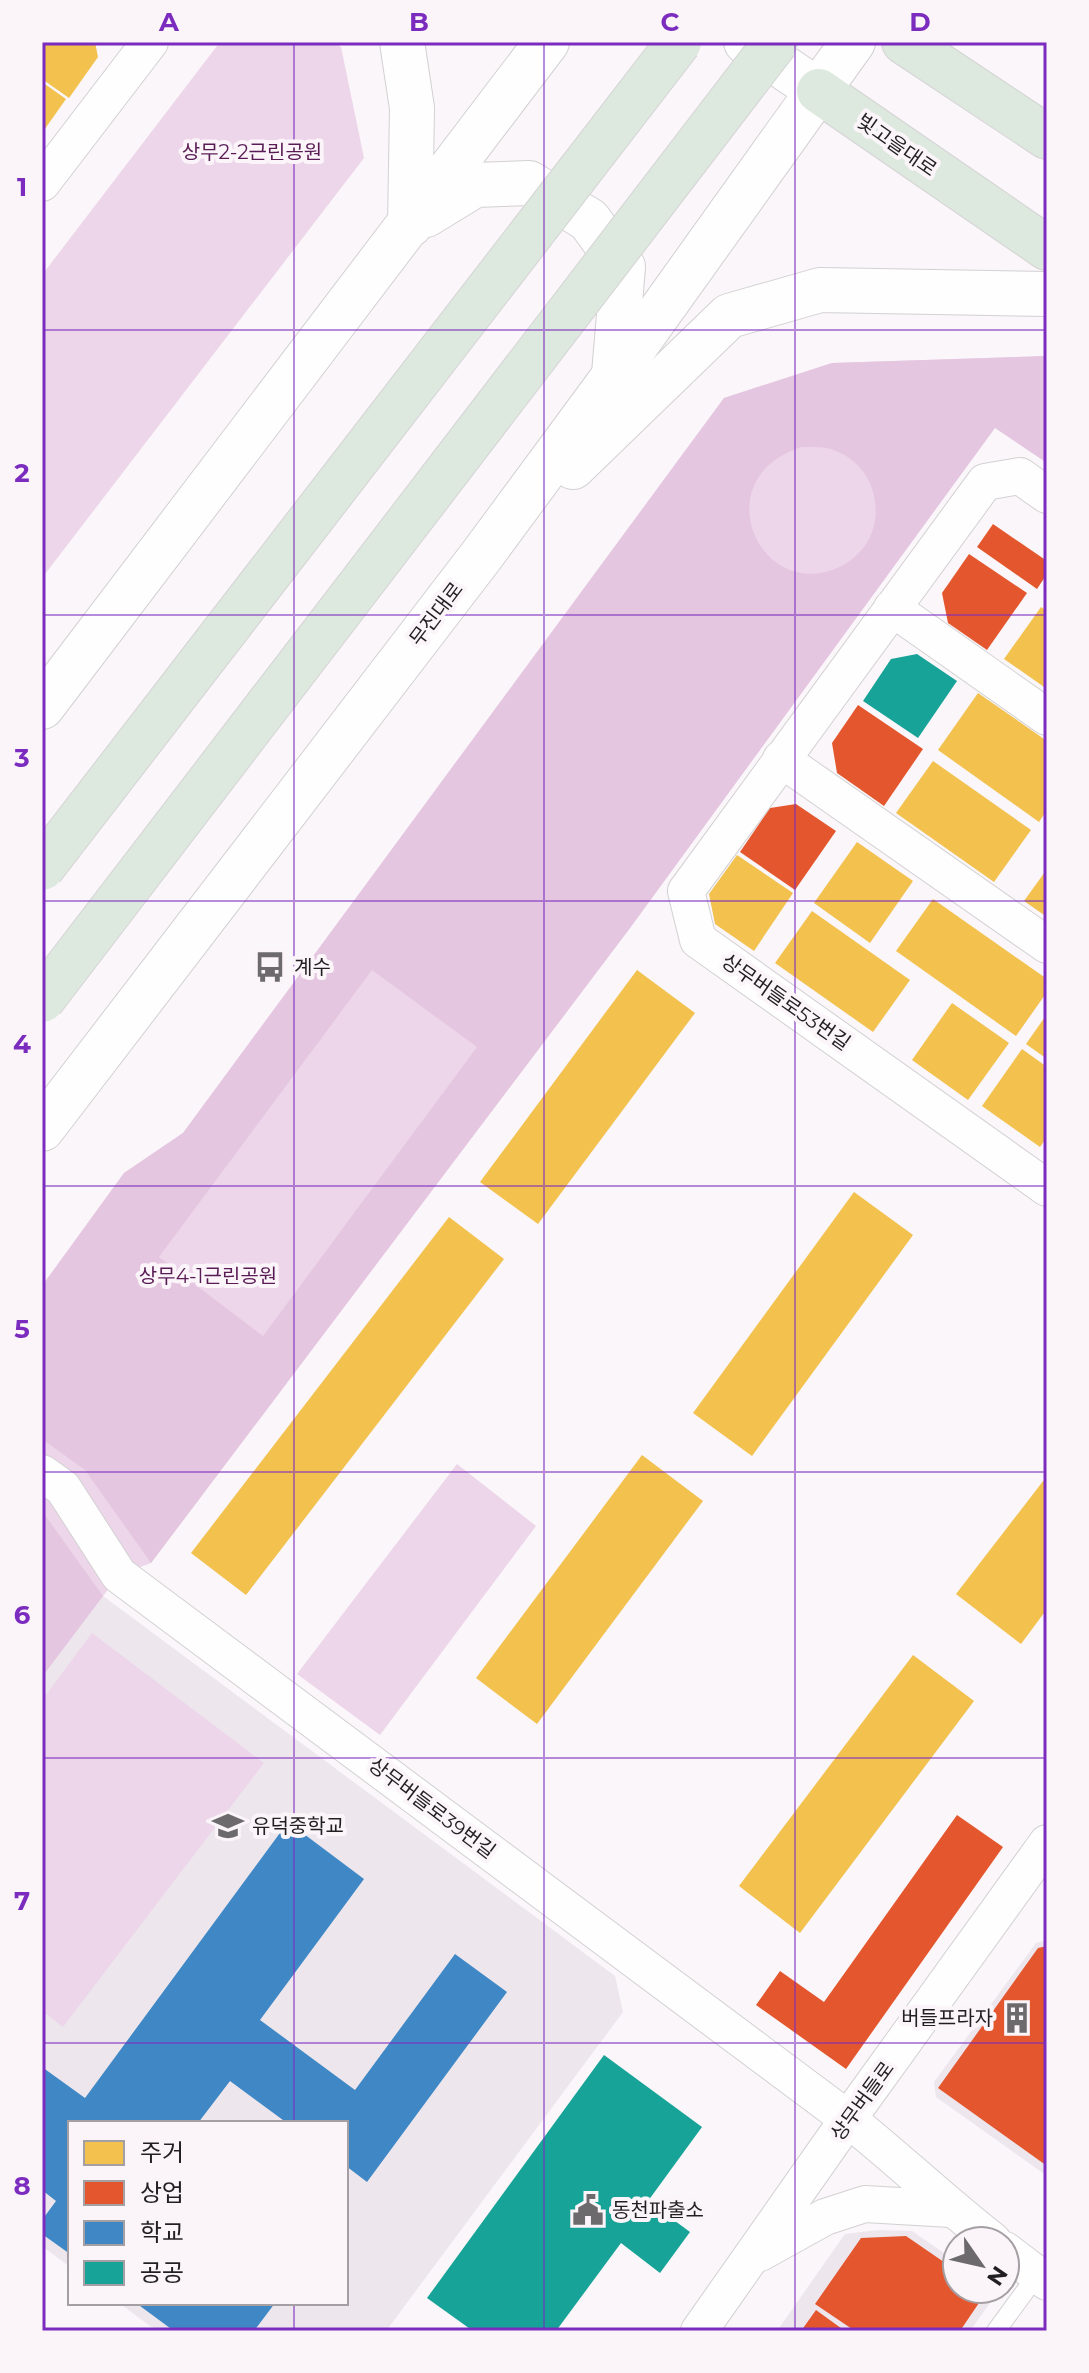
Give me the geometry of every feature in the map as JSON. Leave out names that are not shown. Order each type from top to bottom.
[{"type":"highway","points":[[42,868],[679,42]]},
{"type":"highway","points":[[42,1000],[776,42]]},
{"type":"highway","points":[[904,42],[1047,137]]},
{"type":"highway","name":"빛고을대로","points":[[819,91],[1047,248]]},
{"type":"main road","points":[[402,42],[412,108],[410,225]]},
{"type":"main road","points":[[42,707],[547,42]]},
{"type":"main road","name":"빛고을대로","points":[[746,42],[819,91]]},
{"type":"main road","name":"무진대로","points":[[42,1129],[482,555],[853,42]]},
{"type":"main road","points":[[410,225],[475,185],[529,183],[589,220],[623,267],[614,376]]},
{"type":"main road","points":[[482,555],[729,316],[820,290],[1047,294]]},
{"type":"street","points":[[42,183],[150,42]]},
{"type":"street","name":"상무버들로53번길","points":[[1047,495],[1020,476],[985,482],[686,891],[698,940],[1047,1188]]},
{"type":"street","points":[[892,608],[1047,717]]},
{"type":"street","points":[[781,759],[1047,945]]},
{"type":"street","name":"상무버들로39번길","points":[[42,1473],[63,1488],[119,1575],[848,2119],[899,2159],[972,2225]]},
{"type":"street","name":"상무버들로","points":[[699,2331],[848,2119],[1036,1879],[1047,1843]]},
{"type":"street","points":[[751,2257],[825,2217],[865,2204],[951,2209]]},
{"type":"street","points":[[1021,2262],[1042,2278]]},
{"type":"lane","points":[[996,2331],[1042,2278]]},
{"type":"shaded area","name":"상무4-1근린공원","points":[[1047,356],[1047,463],[995,428],[630,928],[151,1563],[85,1470],[42,1439],[42,1286],[124,1173],[183,1133],[724,398],[832,363]],"holes":[[[802,447],[829,449],[850,458],[872,489],[876,514],[869,539],[853,558],[832,570],[805,573],[781,566],[764,550],[752,529],[749,506],[756,482],[773,462]],[[372,970],[477,1047],[263,1336],[159,1257]]]},
{"type":"shaded area","points":[[42,1511],[103,1596],[42,1677]]},
{"type":"shaded area","name":"유덕중학교","points":[[103,1596],[615,1976],[623,2012],[386,2331],[157,2331],[122,2305],[348,2305],[348,2121],[68,2121],[68,2266],[42,2246],[42,1677]]},
{"type":"shaded area","name":"버들프라자","points":[[1047,1940],[1047,2176],[936,2097],[934,2082],[1036,1943]]},
{"type":"shaded area","points":[[878,2230],[912,2231],[941,2251],[941,2305],[988,2305],[970,2331],[777,2331],[845,2234]]},
{"type":"green space","name":"상무2-2근린공원","points":[[220,42],[333,42],[341,47],[364,158],[42,578],[42,275]]},
{"type":"green space","name":"상무4-1근린공원","points":[[1047,356],[630,928],[151,1563],[119,1575],[42,1677],[42,1286],[124,1173],[183,1133],[724,398],[832,363]]},
{"type":"green space","points":[[457,1464],[536,1526],[380,1735],[297,1674]]},
{"type":"green space","points":[[92,1633],[264,1763],[63,2027],[42,2011],[42,1700]]},
{"type":"building: 주거","points":[[42,42],[95,42],[98,57],[69,98],[42,79]]},
{"type":"building: 주거","points":[[42,82],[66,99],[42,133]]},
{"type":"building: 주거","points":[[1041,607],[1047,611],[1047,689],[1004,659]]},
{"type":"building: 주거","points":[[978,693],[1047,741],[1047,810],[1039,822],[938,750]]},
{"type":"building: 주거","points":[[933,761],[1031,830],[994,882],[896,813]]},
{"type":"building: 주거","points":[[857,842],[913,881],[870,943],[814,903]]},
{"type":"building: 주거","points":[[737,855],[793,893],[754,951],[715,924],[709,894]]},
{"type":"building: 주거","points":[[1047,869],[1047,917],[1024,901]]},
{"type":"building: 주거","points":[[933,899],[1047,979],[1047,992],[1016,1036],[896,951]]},
{"type":"building: 주거","points":[[812,911],[910,980],[873,1032],[775,963]]},
{"type":"building: 주거","points":[[637,970],[695,1013],[538,1224],[480,1182]]},
{"type":"building: 주거","points":[[952,1003],[1009,1043],[968,1100],[912,1060]]},
{"type":"building: 주거","points":[[1047,1014],[1047,1059],[1026,1044]]},
{"type":"building: 주거","points":[[1022,1049],[1047,1067],[1047,1137],[1040,1147],[982,1106]]},
{"type":"building: 주거","points":[[854,1192],[913,1235],[752,1456],[693,1413]]},
{"type":"building: 주거","points":[[449,1217],[504,1259],[246,1595],[191,1553]]},
{"type":"building: 주거","points":[[642,1455],[703,1501],[537,1724],[476,1678]]},
{"type":"building: 주거","points":[[1047,1476],[1047,1609],[1021,1644],[956,1594]]},
{"type":"building: 주거","points":[[913,1655],[974,1701],[800,1933],[739,1886]]},
{"type":"building: 상업","points":[[993,524],[1047,561],[1047,574],[1037,589],[977,547]]},
{"type":"building: 상업","points":[[969,554],[1027,593],[987,650],[948,623],[942,593]]},
{"type":"building: 상업","points":[[858,705],[923,749],[884,806],[837,773],[832,743]]},
{"type":"building: 상업","points":[[796,804],[836,831],[795,890],[740,852],[770,808]]},
{"type":"building: 상업","points":[[957,1815],[1003,1847],[846,2069],[756,2005],[780,1971],[824,2002]]},
{"type":"building: 상업","name":"버들프라자","points":[[1047,1946],[1047,2166],[938,2088],[1038,1948]]},
{"type":"building: 상업","points":[[906,2236],[941,2260],[941,2305],[978,2305],[960,2331],[855,2331],[815,2304],[861,2238]]},
{"type":"building: 상업","points":[[816,2310],[845,2331],[801,2331]]},
{"type":"building: 학교","points":[[288,1822],[364,1879],[260,2020],[355,2090],[455,1954],[507,1992],[367,2182],[348,2168],[348,2121],[284,2121],[230,2081],[200,2121],[68,2121],[68,2253],[42,2234],[42,2220],[56,2201],[42,2190],[42,2067],[85,2098]]},
{"type":"building: 학교","points":[[139,2305],[274,2305],[254,2331],[174,2331]]},
{"type":"building: 공공","points":[[917,654],[957,681],[918,738],[863,701],[891,659]]},
{"type":"building: 공공","points":[[604,2055],[702,2127],[648,2201],[690,2232],[660,2273],[621,2243],[556,2331],[473,2331],[427,2298]]},
{"type":"place","name":"계수","points":[[270,967]]},
{"type":"place","name":"유덕중학교","points":[[228,1826]]},
{"type":"place","name":"버들프라자","points":[[1017,2018]]},
{"type":"place","name":"동천파출소","points":[[588,2210]]}]
